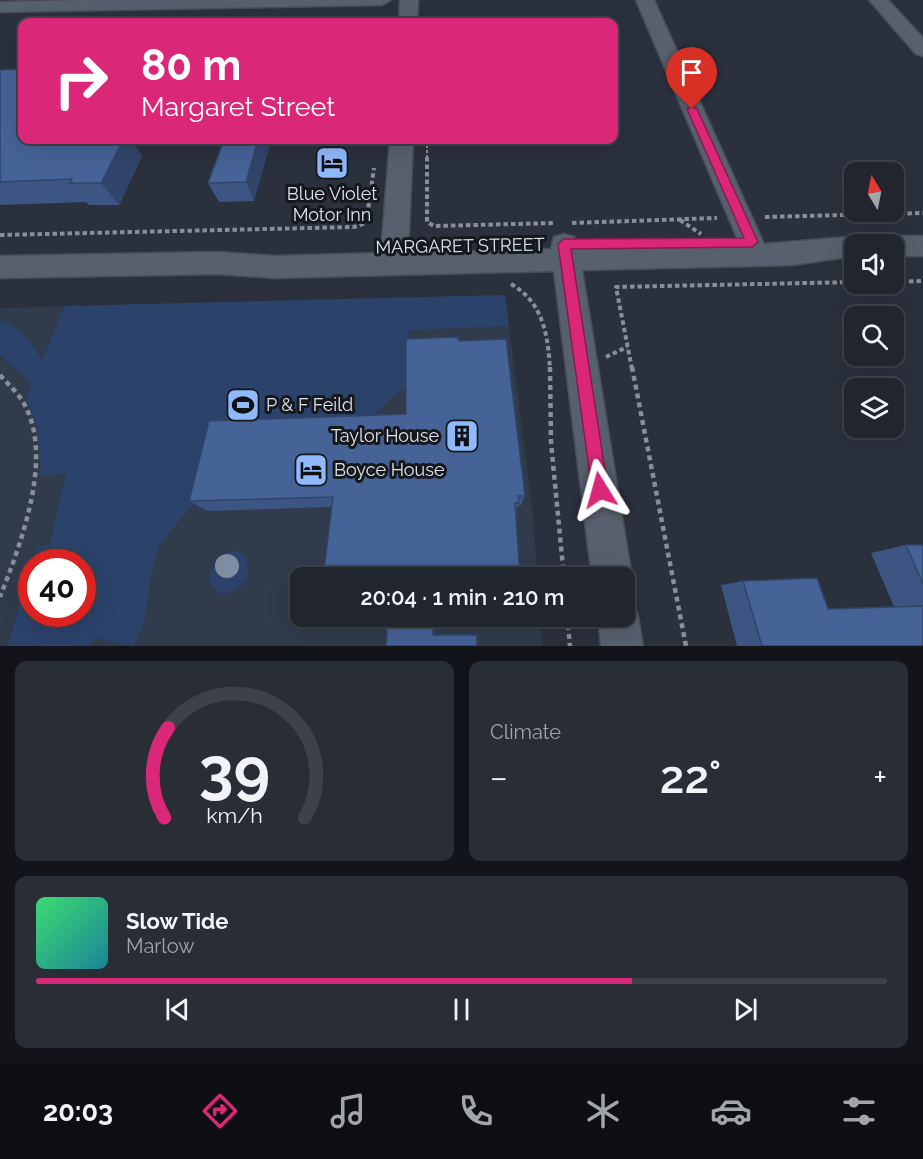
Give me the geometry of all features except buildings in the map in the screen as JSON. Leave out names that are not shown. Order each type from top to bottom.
[{"type":"street","points":[[0,7],[382,0]]},
{"type":"street","points":[[408,18],[409,0]]},
{"type":"street","points":[[645,0],[755,230]]},
{"type":"street","points":[[878,0],[923,50]]},
{"type":"street","points":[[395,255],[401,144]]},
{"type":"street","name":"MARGARET STREET","points":[[566,252],[715,243],[755,230],[785,242],[844,246]]},
{"type":"street","points":[[904,246],[923,246]]},
{"type":"street","name":"MARGARET STREET","points":[[0,267],[218,263],[275,267],[395,255],[566,252],[792,254],[844,248]]},
{"type":"street","points":[[566,252],[610,567]]},
{"type":"street","points":[[619,627],[622,646]]},
{"type":"path","points":[[427,144],[427,222],[434,226],[725,218]]},
{"type":"path","points":[[0,236],[354,227],[366,223],[375,159]]},
{"type":"path","points":[[755,230],[923,213]]},
{"type":"path","points":[[680,219],[715,243]]},
{"type":"path","points":[[904,282],[923,281]]},
{"type":"path","points":[[686,646],[616,287],[844,282]]},
{"type":"path","points":[[523,289],[535,302],[543,322],[547,345],[550,424],[563,567]]},
{"type":"path","points":[[0,375],[21,400],[32,429],[35,478],[33,501],[23,537],[0,597]]},
{"type":"path","points":[[568,627],[570,646]]},
{"type":"shaded area","points":[[505,295],[537,567],[290,567],[290,627],[542,627],[543,646],[0,646],[0,308]]},
{"type":"shaded area","points":[[505,295],[509,326],[409,330],[410,386],[387,401],[370,423],[195,502],[159,545],[151,577],[144,623],[133,646],[96,638],[91,646],[8,646],[18,611],[18,627],[96,627],[96,549],[36,549],[37,546],[50,544],[66,474],[41,476],[37,427],[26,397],[32,384],[0,355],[0,320],[20,331],[30,341],[42,360],[65,306]]},
{"type":"shaded area","points":[[232,551],[240,552],[246,557],[248,575],[236,590],[218,593],[209,580],[211,570],[219,558]]},
{"type":"place","name":"Blue Violet Motor Inn","points":[[332,163]]},
{"type":"place","name":"P & F Feild","points":[[243,405]]},
{"type":"place","name":"Taylor House","points":[[462,436]]},
{"type":"place","name":"Boyce House","points":[[311,470]]},
{"type":"route","points":[[600,490],[564,244],[752,242],[692,109]]}]
